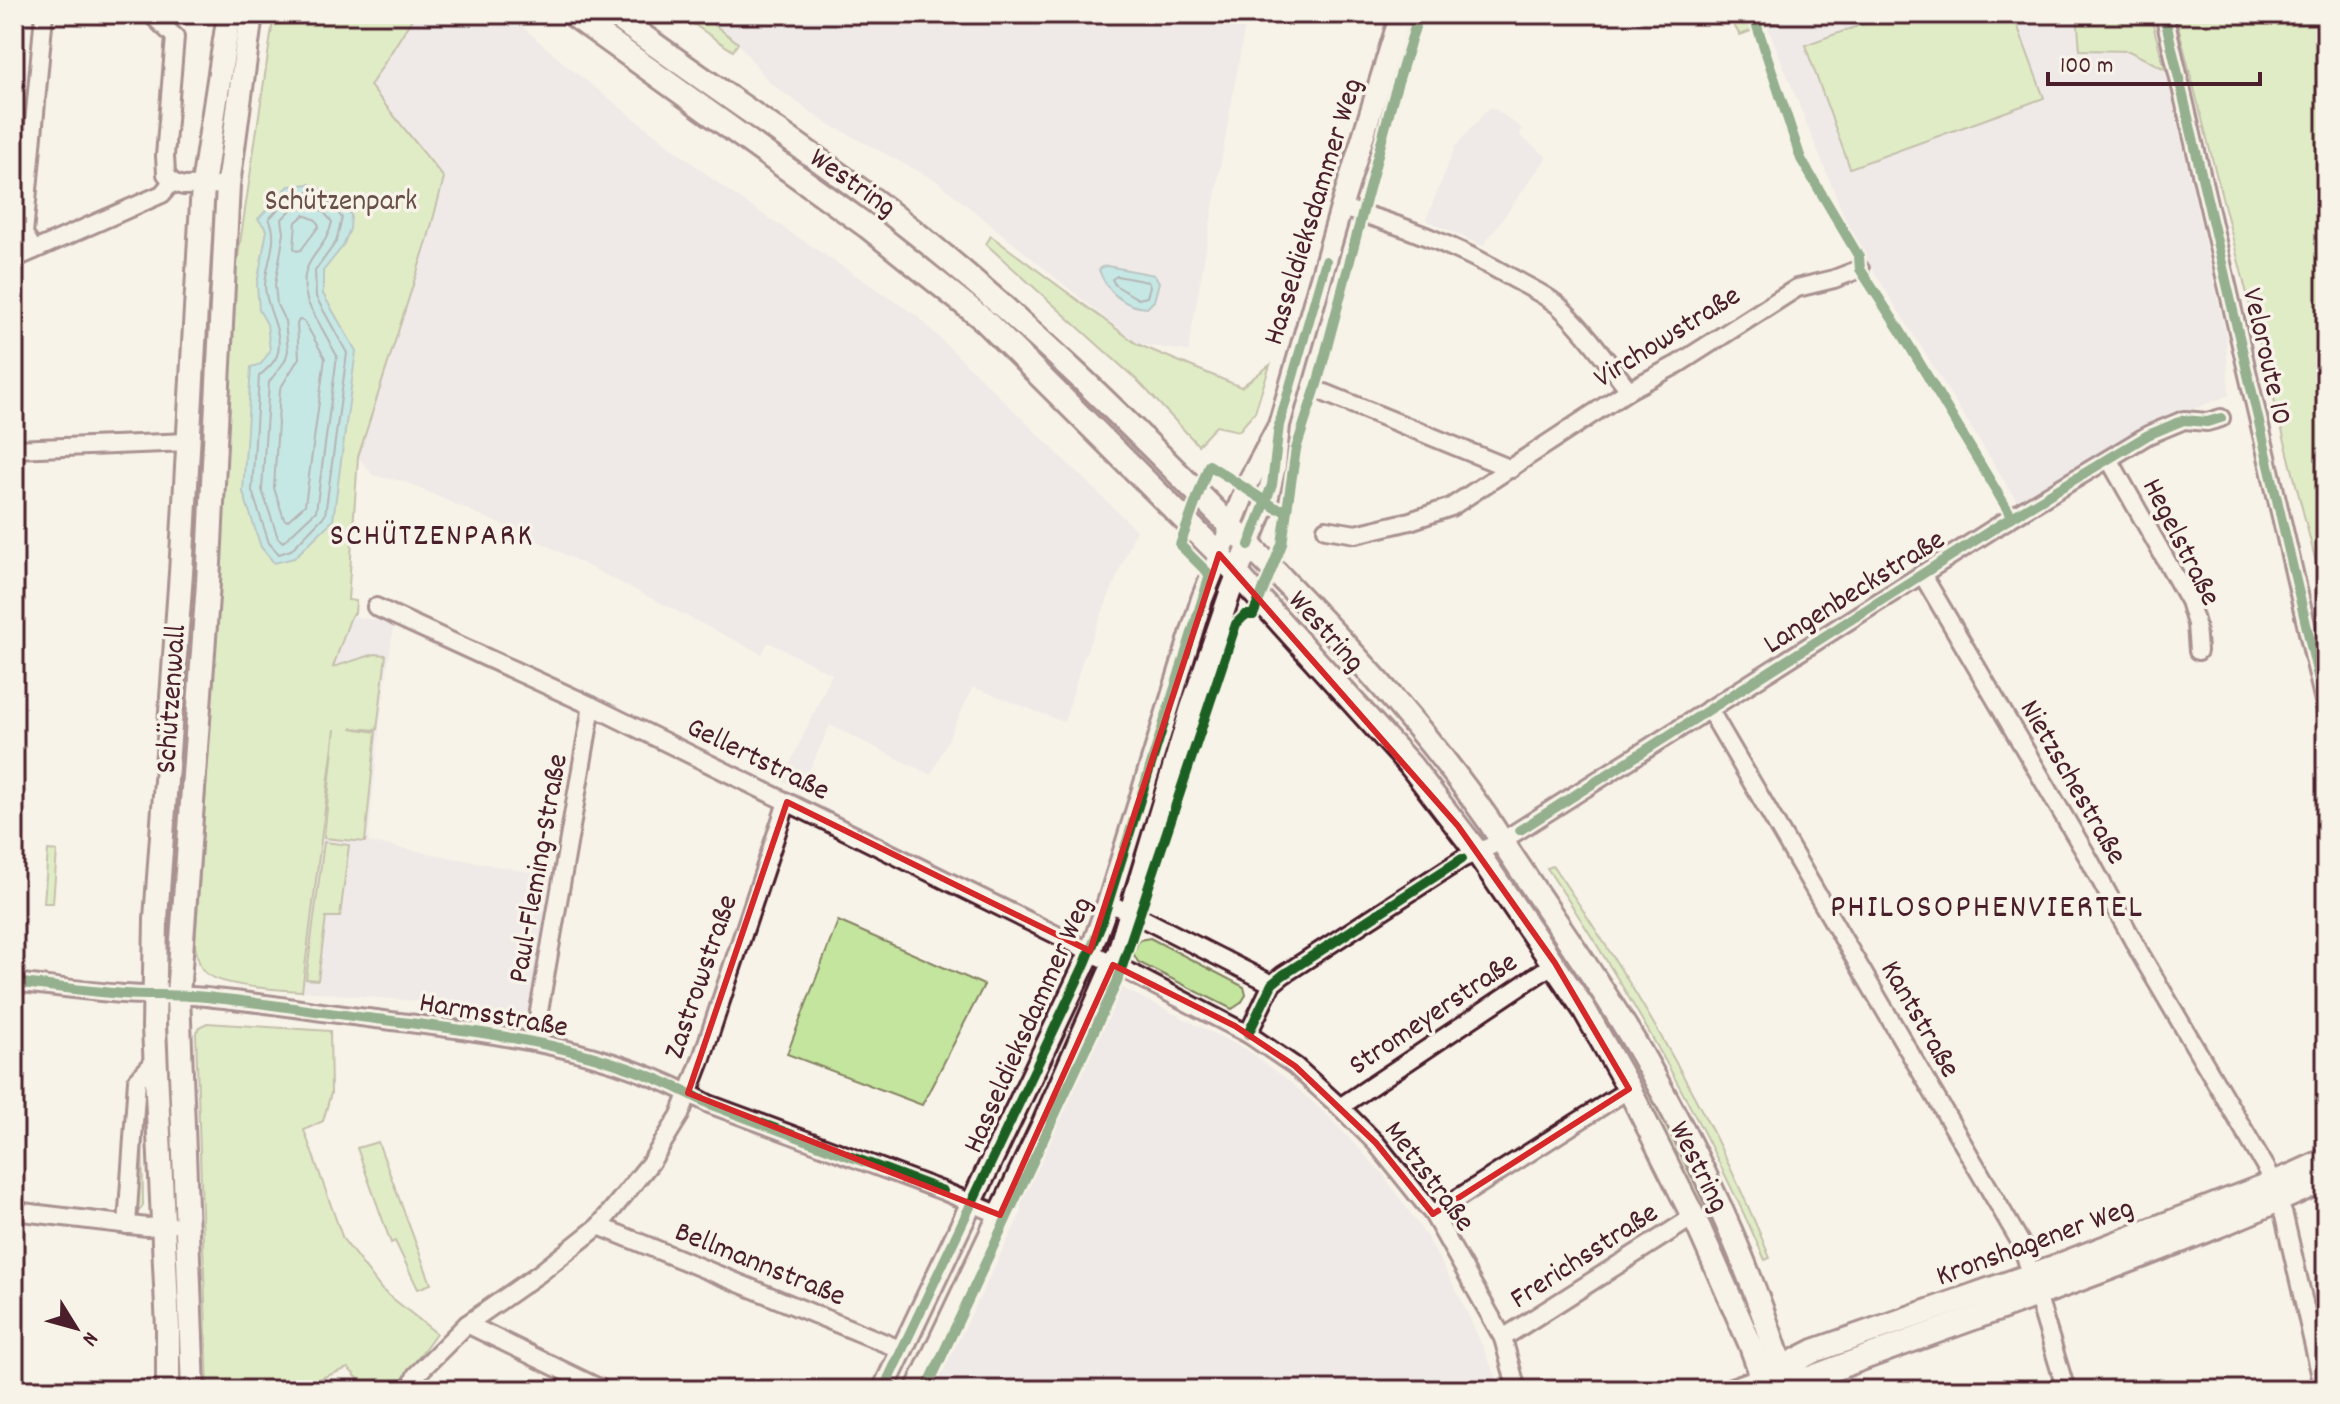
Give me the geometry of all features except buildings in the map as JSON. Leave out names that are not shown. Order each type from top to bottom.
[{"type":"main road","name":"Schützenwall","points":[[168,1390],[168,1329],[155,1061],[156,919],[189,442],[203,185],[229,14]]},
{"type":"main road","name":"Schützenwall","points":[[193,1390],[178,995],[208,583],[228,185],[251,14]]},
{"type":"main road","name":"Westring","points":[[572,14],[858,220],[937,280],[1011,344],[1238,574],[1411,766],[1477,852],[1555,963],[1629,1089],[1693,1217],[1750,1343],[1777,1381]]},
{"type":"main road","name":"Westring","points":[[613,14],[677,63],[827,166],[951,261],[1054,351],[1231,525],[1408,717],[1465,786],[1651,1072],[1717,1202],[1777,1381]]},
{"type":"main road","name":"Kronshagener Weg","points":[[2275,1192],[2326,1160]]},
{"type":"main road","name":"Kronshagener Weg","points":[[1732,1390],[1810,1378],[2035,1285],[2275,1192],[2326,1179]]},
{"type":"street","points":[[34,250],[24,234],[44,14]]},
{"type":"street","points":[[151,14],[175,37],[166,174],[172,182],[183,186],[228,185]]},
{"type":"street","name":"Hasseldieksdammer Weg","points":[[916,1390],[1000,1215],[1113,965],[1190,711],[1272,485],[1279,425],[1401,14]]},
{"type":"street","name":"Veloroute 10","points":[[2164,14],[2326,710]]},
{"type":"street","points":[[14,259],[162,194],[172,182]]},
{"type":"street","points":[[1341,208],[1399,226],[1484,262],[1546,297],[1588,337],[1629,390]]},
{"type":"street","name":"Virchowstraße","points":[[1326,529],[1356,534],[1451,507],[1629,390],[1678,364],[1797,288],[1860,269]]},
{"type":"street","points":[[1325,393],[1511,469]]},
{"type":"street","name":"Langenbeckstraße","points":[[1272,984],[1477,852],[1502,841],[1922,574],[2148,435],[2172,423],[2194,419],[2207,422],[2221,418]]},
{"type":"street","name":"Hasseldieksdammer Weg","points":[[883,1390],[1090,953],[1188,640],[1219,554],[1260,456],[1279,425]]},
{"type":"street","points":[[14,449],[189,442]]},
{"type":"street","name":"Hegelstraße","points":[[2109,459],[2189,601],[2196,624],[2198,651]]},
{"type":"street","name":"Nietzschestraße","points":[[1922,574],[2262,1159],[2275,1192],[2324,1390]]},
{"type":"street","name":"Gellertstraße","points":[[376,607],[592,706],[1113,965]]},
{"type":"street","name":"Paul-Fleming-Straße","points":[[534,1040],[592,706]]},
{"type":"street","name":"Kantstraße","points":[[1709,709],[2022,1245],[2066,1390]]},
{"type":"street","name":"Zastrowstraße","points":[[410,1390],[416,1375],[467,1324],[540,1273],[599,1226],[651,1162],[680,1115],[787,802]]},
{"type":"street","points":[[1108,903],[1272,984],[1248,1034]]},
{"type":"street","name":"Stromeyerstraße","points":[[1340,1107],[1555,963]]},
{"type":"street","name":"Metzstraße","points":[[1113,965],[1248,1034],[1295,1066],[1376,1143],[1433,1214],[1503,1338],[1517,1390]]},
{"type":"street","name":"Harmsstraße","points":[[14,982],[124,994],[178,995],[461,1028],[534,1040],[593,1056],[709,1104],[1000,1215]]},
{"type":"street","points":[[127,1225],[137,1080],[155,1061]]},
{"type":"street","points":[[1433,1214],[1629,1089]]},
{"type":"street","points":[[14,1211],[127,1225],[187,1223]]},
{"type":"street","name":"Frerichsstraße","points":[[1503,1338],[1693,1217]]},
{"type":"street","name":"Bellmannstraße","points":[[599,1226],[902,1350]]},
{"type":"street","points":[[467,1324],[603,1390]]},
{"type":"highlighted area","points":[[1219,554],[1458,826],[1555,963],[1629,1089],[1433,1214],[1376,1143],[1295,1066],[1235,1026],[1113,965],[1000,1215],[688,1093],[787,802],[1090,951]]},
{"type":"shaded area","points":[[415,14],[508,14],[567,66],[728,191],[917,316],[1136,530],[1082,662],[1064,722],[973,687],[931,775],[830,725],[801,789],[782,781],[832,674],[768,642],[762,654],[532,538],[403,481],[374,476],[358,457],[444,178],[370,86]]},
{"type":"shaded area","points":[[700,14],[1247,14],[1188,351],[1137,344],[937,181],[825,122],[770,83],[738,43]]},
{"type":"shaded area","points":[[1798,14],[2077,14],[2080,50],[2129,51],[2165,69],[2226,336],[2229,395],[2155,424],[2020,506],[1852,236],[1767,25]]},
{"type":"shaded area","points":[[1489,108],[1494,108],[1522,129],[1520,136],[1547,157],[1483,246],[1426,220],[1455,147]]},
{"type":"shaded area","points":[[351,616],[394,623],[368,842],[550,876],[530,1020],[428,1002],[302,991],[335,726],[332,668]]},
{"type":"shaded area","points":[[1122,988],[1247,1050],[1288,1080],[1327,1115],[1382,1173],[1427,1237],[1460,1297],[1502,1390],[934,1390],[1021,1213],[1021,1198]]},
{"type":"green space","name":"Schützenpark","points":[[274,14],[415,14],[370,86],[444,178],[358,457],[348,600],[356,601],[355,613],[351,616],[333,667],[375,654],[386,655],[377,730],[351,728],[376,732],[365,842],[324,838],[335,729],[302,991],[234,984],[210,976],[199,962],[195,946],[221,572],[234,284]]},
{"type":"green space","points":[[679,14],[700,14],[738,43],[733,51]]},
{"type":"green space","points":[[1727,14],[1798,14],[1740,35]]},
{"type":"green space","points":[[1891,14],[2013,14],[2044,98],[1850,168],[1805,45]]},
{"type":"green space","points":[[2077,14],[2150,14],[2165,69],[2129,51],[2080,50]]},
{"type":"green space","points":[[2175,14],[2326,14],[2326,565],[2318,570]]},
{"type":"green space","points":[[991,236],[1137,344],[1241,387],[1270,365],[1255,412],[1239,431],[1216,426],[1198,445],[1139,382],[986,244]]},
{"type":"green space","points":[[215,257],[199,577],[191,577],[204,411],[211,260]]},
{"type":"green space","points":[[190,589],[197,589],[170,956],[176,760]]},
{"type":"green space","points":[[1206,605],[1209,612],[1125,890],[1117,888]]},
{"type":"green space","points":[[324,842],[349,845],[340,917],[326,917],[318,980],[306,979]]},
{"type":"green space","points":[[48,850],[57,851],[53,903],[44,903]]},
{"type":"green space","points":[[1503,865],[1540,915],[1645,1074],[1719,1222],[1746,1300],[1632,1082],[1498,869]]},
{"type":"green space","points":[[1553,866],[1672,1056],[1725,1156],[1770,1258],[1765,1260],[1717,1159],[1637,1011],[1547,868]]},
{"type":"green space","points":[[838,921],[984,985],[922,1105],[787,1054]]},
{"type":"green space","points":[[1150,938],[1244,987],[1246,995],[1241,1003],[1232,1009],[1138,962],[1133,953],[1139,940]]},
{"type":"green space","points":[[164,1022],[167,1024],[178,1197],[168,1210]]},
{"type":"green space","points":[[207,1023],[330,1031],[331,1093],[323,1121],[304,1130],[343,1239],[382,1290],[436,1333],[395,1390],[369,1390],[348,1368],[289,1390],[208,1390],[196,1033],[199,1027]]},
{"type":"green space","points":[[142,1093],[143,1206],[139,1211],[133,1211]]},
{"type":"green space","points":[[378,1142],[431,1284],[418,1289],[395,1241],[391,1243],[357,1148]]},
{"type":"water","points":[[310,184],[335,196],[351,215],[350,229],[343,246],[323,271],[323,294],[356,351],[333,520],[294,558],[274,563],[261,547],[243,492],[251,367],[261,364],[270,351],[267,324],[259,310],[257,284],[267,230],[258,219],[289,186]]},
{"type":"water","points":[[1107,266],[1154,275],[1159,282],[1154,301],[1147,308],[1131,305],[1117,297],[1099,270]]},
{"type":"cycle path","points":[[926,1390],[1117,982],[1236,624],[1245,615],[1253,615],[1282,544],[1296,449],[1318,381],[1393,98],[1419,14]]},
{"type":"cycle path","points":[[2164,14],[2326,710]]},
{"type":"cycle path","points":[[1756,23],[1801,159],[1859,257],[1860,269],[2012,517]]},
{"type":"cycle path","points":[[1249,545],[1272,485],[1279,425],[1326,261]]},
{"type":"cycle path","points":[[1520,830],[2012,517],[2148,435],[2184,420],[2207,422],[2221,418]]},
{"type":"cycle path","points":[[883,1390],[1101,925],[1210,575],[1180,545],[1209,465],[1276,508],[1286,510]]},
{"type":"cycle path","points":[[1248,1034],[1272,984],[1283,975],[1462,859]]},
{"type":"cycle path","points":[[14,982],[123,994],[234,1000],[462,1030],[547,1045],[629,1068],[709,1104],[943,1191]]},
{"type":"district","name":"SCHÜTZENPARK","points":[[432,533]]},
{"type":"district","name":"PHILOSOPHENVIERTEL","points":[[1987,904]]}]
